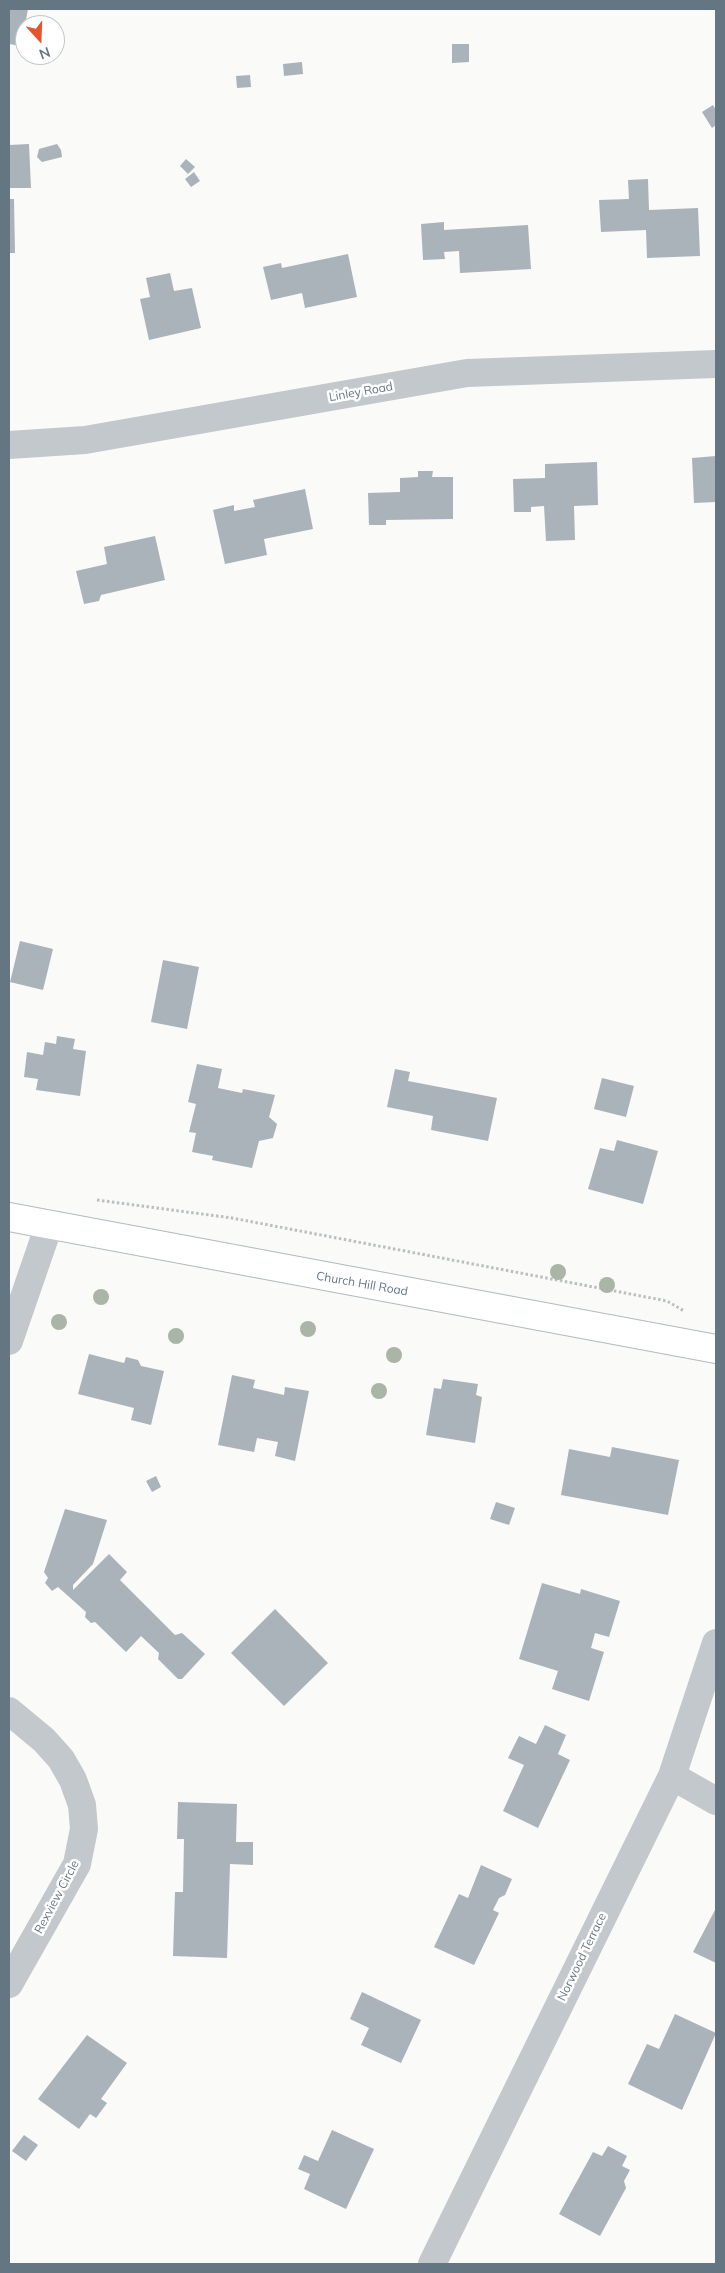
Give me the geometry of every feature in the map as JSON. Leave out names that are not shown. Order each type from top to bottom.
[{"type":"main road","name":"Church Hill Road","points":[[9,1217],[716,1349]]},
{"type":"street","name":"Linley Road","points":[[9,445],[85,440],[467,373],[716,364]]},
{"type":"street","points":[[9,1341],[49,1225]]},
{"type":"street","name":"Norwood Terrace","points":[[432,2264],[672,1776],[716,1643]]},
{"type":"street","name":"Rexview Circle","points":[[9,1711],[44,1740],[61,1760],[73,1780],[82,1805],[84,1829],[77,1864],[9,1984]]},
{"type":"street","points":[[672,1776],[716,1801]]},
{"type":"path","points":[[91,1199],[232,1218],[657,1299],[667,1301],[688,1313]]},
{"type":"building","points":[[9,9],[28,9],[27,15],[15,15],[15,45],[9,44]]},
{"type":"building","points":[[452,44],[469,44],[469,62],[452,63]]},
{"type":"building","points":[[302,62],[303,74],[284,76],[283,64]]},
{"type":"building","points":[[250,75],[251,87],[237,88],[236,76]]},
{"type":"building","points":[[713,105],[716,110],[716,125],[712,128],[702,112]]},
{"type":"building","points":[[29,144],[31,188],[9,188],[9,145]]},
{"type":"building","points":[[57,144],[61,150],[62,157],[42,162],[37,157],[39,149]]},
{"type":"building","points":[[186,159],[195,167],[188,174],[180,166]]},
{"type":"building","points":[[194,172],[200,181],[191,187],[185,179]]},
{"type":"building","points":[[648,179],[649,210],[698,208],[700,256],[647,258],[646,230],[601,232],[599,200],[629,199],[628,180]]},
{"type":"building","points":[[9,199],[14,199],[15,253],[9,253]]},
{"type":"building","points":[[444,222],[444,230],[528,225],[531,269],[460,273],[459,251],[444,252],[445,259],[423,260],[421,224]]},
{"type":"building","points":[[348,254],[357,297],[305,308],[302,293],[271,300],[263,267],[281,263],[282,268]]},
{"type":"building","points":[[170,273],[174,291],[192,288],[201,328],[149,340],[140,299],[150,297],[146,278]]},
{"type":"building","points":[[716,456],[716,502],[694,503],[692,458]]},
{"type":"building","points":[[597,462],[598,505],[574,506],[575,540],[546,541],[544,506],[531,507],[531,512],[514,512],[513,479],[545,478],[545,464]]},
{"type":"building","points":[[418,471],[433,471],[432,477],[453,477],[453,519],[386,520],[386,525],[369,525],[368,493],[400,492],[400,478],[418,477]]},
{"type":"building","points":[[305,489],[313,529],[264,539],[267,555],[225,564],[213,510],[234,505],[234,511],[255,507],[253,500]]},
{"type":"building","points":[[155,536],[165,580],[101,595],[99,601],[84,604],[76,571],[107,564],[104,547]]},
{"type":"building","points":[[20,941],[53,949],[43,990],[10,982]]},
{"type":"building","points":[[163,960],[199,967],[187,1029],[151,1022]]},
{"type":"building","points":[[57,1036],[75,1039],[73,1049],[86,1051],[80,1096],[36,1090],[38,1079],[24,1077],[27,1052],[43,1055],[45,1042],[56,1044]]},
{"type":"building","points":[[197,1064],[222,1069],[218,1088],[242,1093],[243,1089],[275,1095],[269,1117],[277,1124],[273,1138],[259,1141],[252,1168],[212,1160],[213,1156],[192,1152],[196,1133],[189,1132],[196,1104],[188,1102]]},
{"type":"building","points":[[395,1069],[410,1072],[408,1081],[497,1098],[488,1141],[431,1130],[433,1116],[387,1107]]},
{"type":"building","points":[[602,1078],[634,1086],[626,1117],[594,1109]]},
{"type":"building","points":[[617,1140],[658,1151],[643,1204],[588,1189],[600,1148],[614,1151]]},
{"type":"building","points":[[89,1354],[124,1363],[126,1357],[138,1360],[141,1366],[164,1371],[151,1425],[131,1420],[134,1408],[78,1394]]},
{"type":"building","points":[[232,1375],[255,1380],[253,1388],[284,1395],[285,1387],[309,1391],[295,1461],[275,1456],[278,1442],[257,1438],[254,1452],[218,1445]]},
{"type":"building","points":[[443,1379],[478,1384],[476,1395],[482,1397],[475,1443],[426,1435],[434,1388],[441,1389]]},
{"type":"building","points":[[612,1447],[679,1460],[668,1515],[561,1495],[569,1449],[610,1457]]},
{"type":"building","points":[[156,1476],[161,1487],[152,1492],[146,1481]]},
{"type":"building","points":[[496,1502],[515,1508],[509,1525],[490,1519]]},
{"type":"building","points":[[65,1509],[107,1520],[93,1564],[73,1585],[73,1590],[109,1554],[127,1572],[120,1580],[175,1635],[182,1633],[205,1654],[182,1679],[178,1679],[158,1659],[159,1653],[141,1636],[126,1652],[95,1622],[91,1623],[85,1617],[86,1612],[58,1587],[52,1591],[45,1583],[48,1578],[44,1572]]},
{"type":"building","points":[[542,1583],[580,1594],[581,1589],[620,1601],[609,1637],[595,1633],[591,1648],[604,1652],[589,1701],[552,1689],[558,1671],[519,1659]]},
{"type":"building","points":[[275,1609],[328,1663],[284,1706],[231,1653]]},
{"type":"building","points":[[545,1725],[566,1735],[558,1754],[570,1760],[538,1828],[503,1811],[524,1765],[508,1758],[519,1736],[536,1744]]},
{"type":"building","points":[[178,1802],[237,1804],[236,1842],[253,1842],[253,1865],[230,1864],[227,1958],[173,1956],[175,1892],[183,1892],[184,1839],[177,1839]]},
{"type":"building","points":[[481,1865],[512,1879],[505,1895],[499,1898],[493,1910],[499,1913],[474,1965],[434,1947],[459,1894],[468,1898]]},
{"type":"building","points":[[716,1911],[716,1963],[693,1952]]},
{"type":"building","points":[[362,1992],[421,2020],[401,2063],[361,2045],[369,2028],[350,2019]]},
{"type":"building","points":[[675,2014],[716,2033],[682,2110],[628,2084],[647,2044],[659,2049]]},
{"type":"building","points":[[87,2035],[127,2063],[101,2099],[107,2103],[96,2118],[90,2114],[79,2129],[38,2099]]},
{"type":"building","points":[[332,2130],[374,2149],[346,2209],[304,2189],[310,2174],[298,2169],[304,2155],[318,2161]]},
{"type":"building","points":[[24,2135],[38,2145],[26,2161],[12,2151]]},
{"type":"building","points":[[608,2146],[627,2156],[622,2166],[630,2170],[624,2181],[626,2188],[600,2236],[559,2214],[593,2152],[602,2156]]}]
